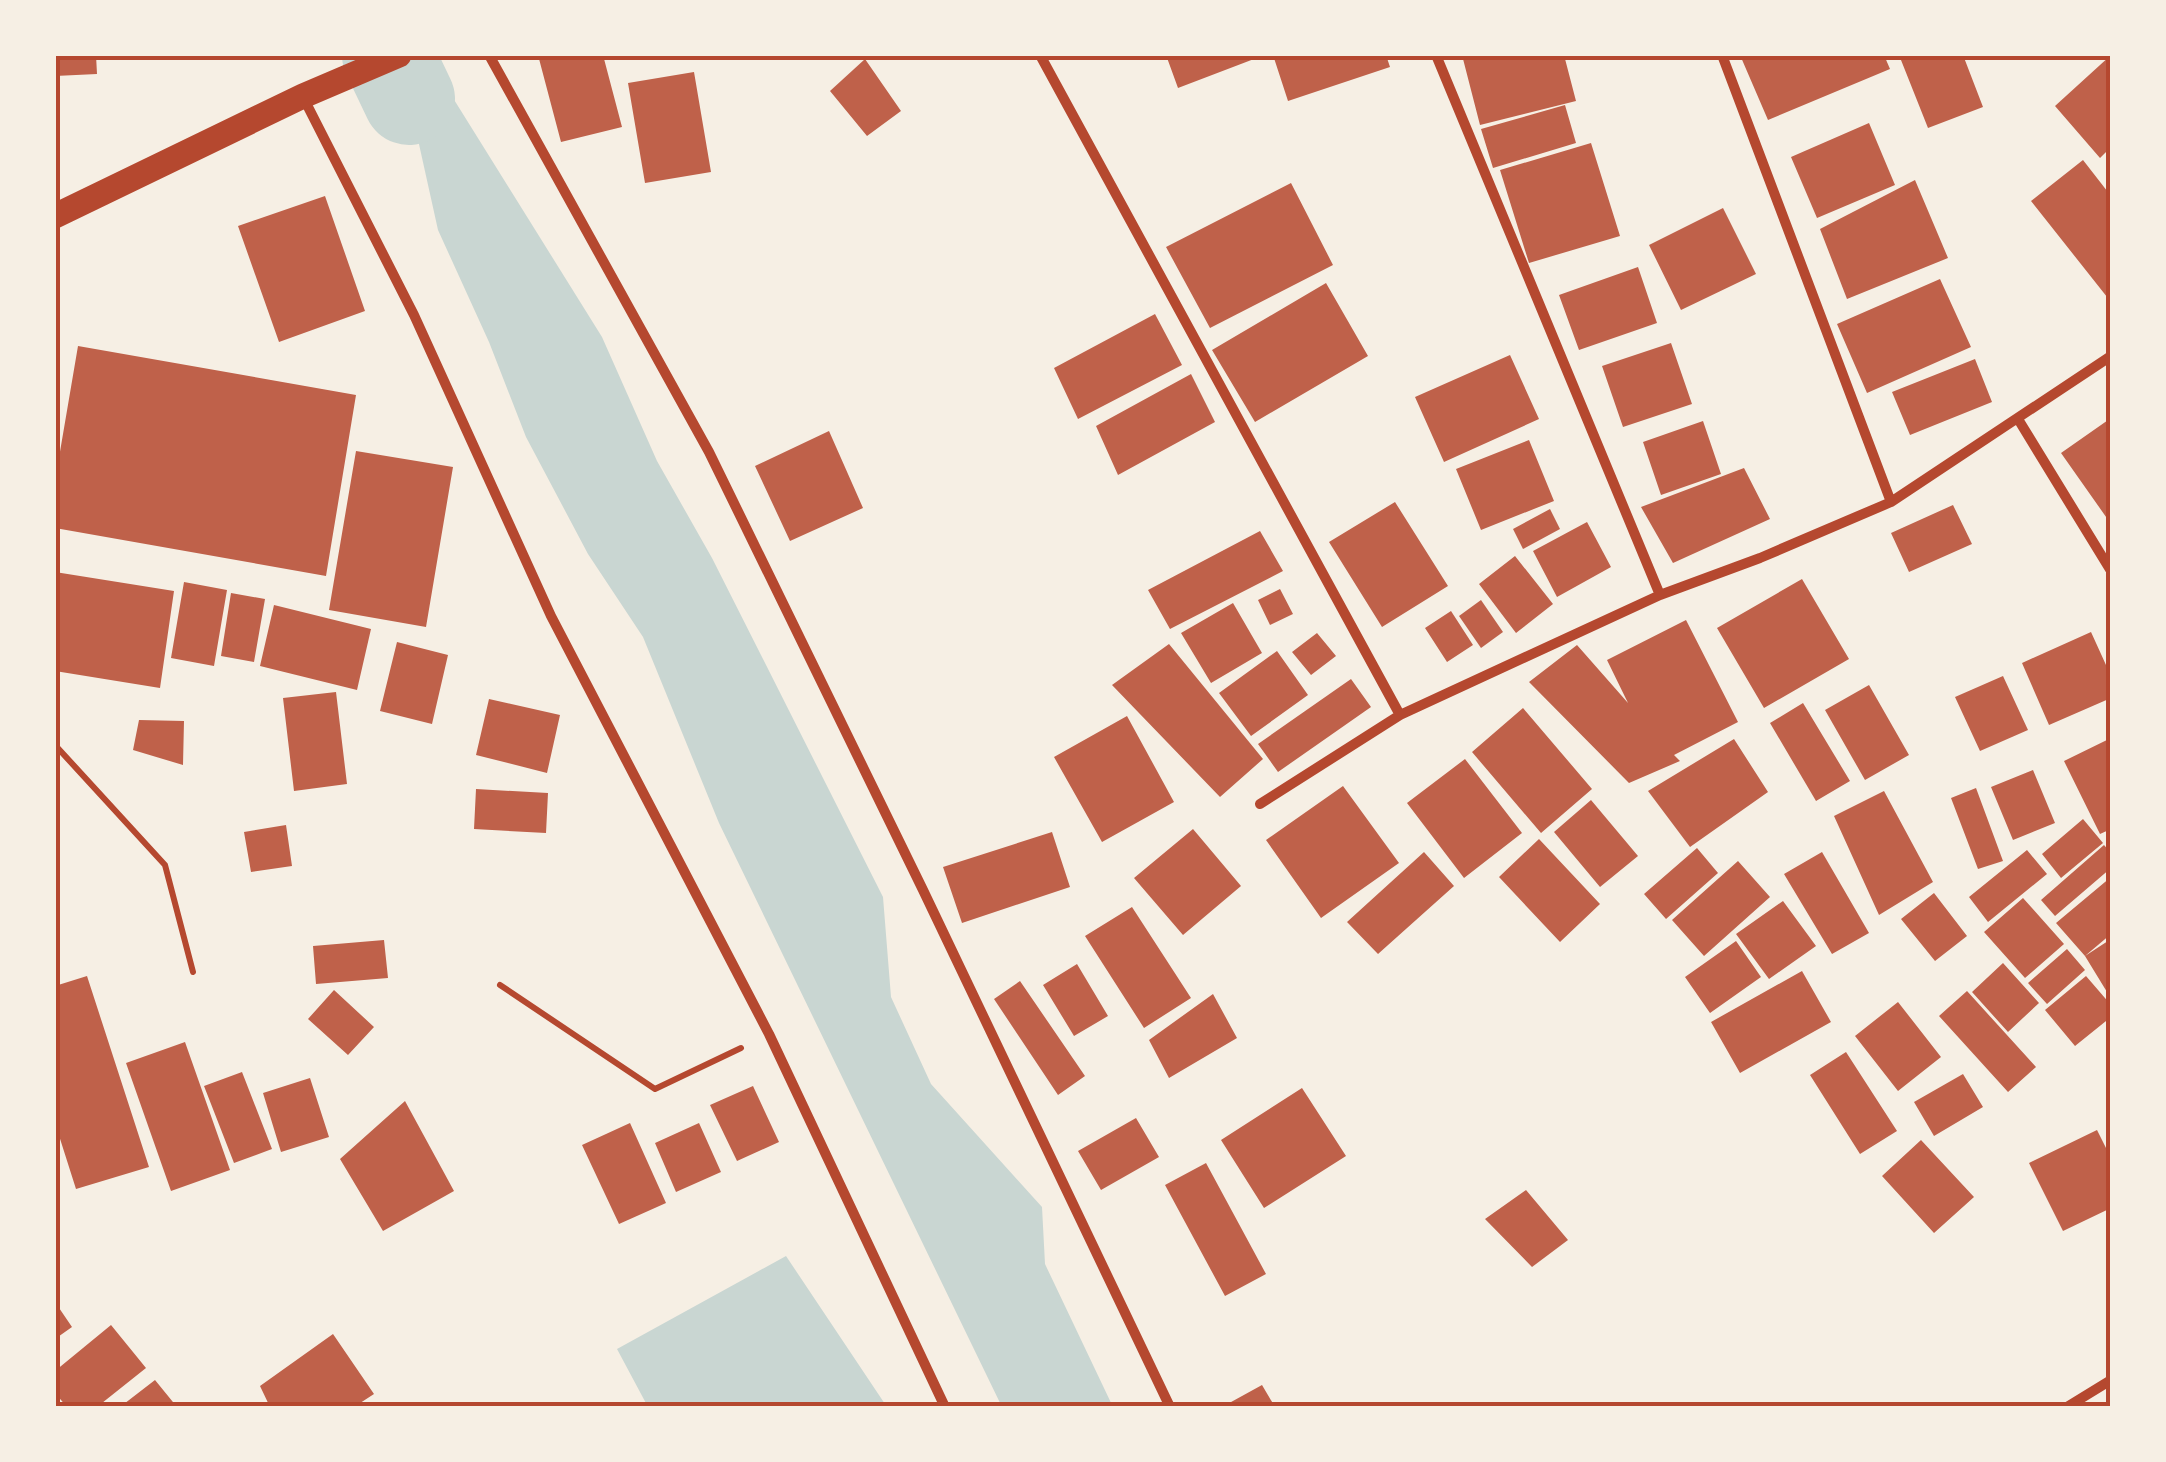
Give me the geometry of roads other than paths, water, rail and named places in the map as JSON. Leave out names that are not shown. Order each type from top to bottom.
[{"type":"main road","points":[[55,216],[302,96],[399,55]]},
{"type":"street","points":[[490,55],[709,452],[1170,1407]]},
{"type":"street","points":[[1040,55],[1400,715]]},
{"type":"street","points":[[1436,55],[1660,595]]},
{"type":"street","points":[[1722,55],[1890,502]]},
{"type":"street","points":[[302,96],[414,315],[550,616],[769,1034],[945,1407]]},
{"type":"street","points":[[1260,804],[1400,715],[1660,595],[1760,558],[1890,502],[2111,356]]},
{"type":"street","points":[[2018,419],[2111,571]]},
{"type":"street","points":[[2067,1407],[2111,1380]]},
{"type":"waterway","points":[[388,55],[409,99]]}]
